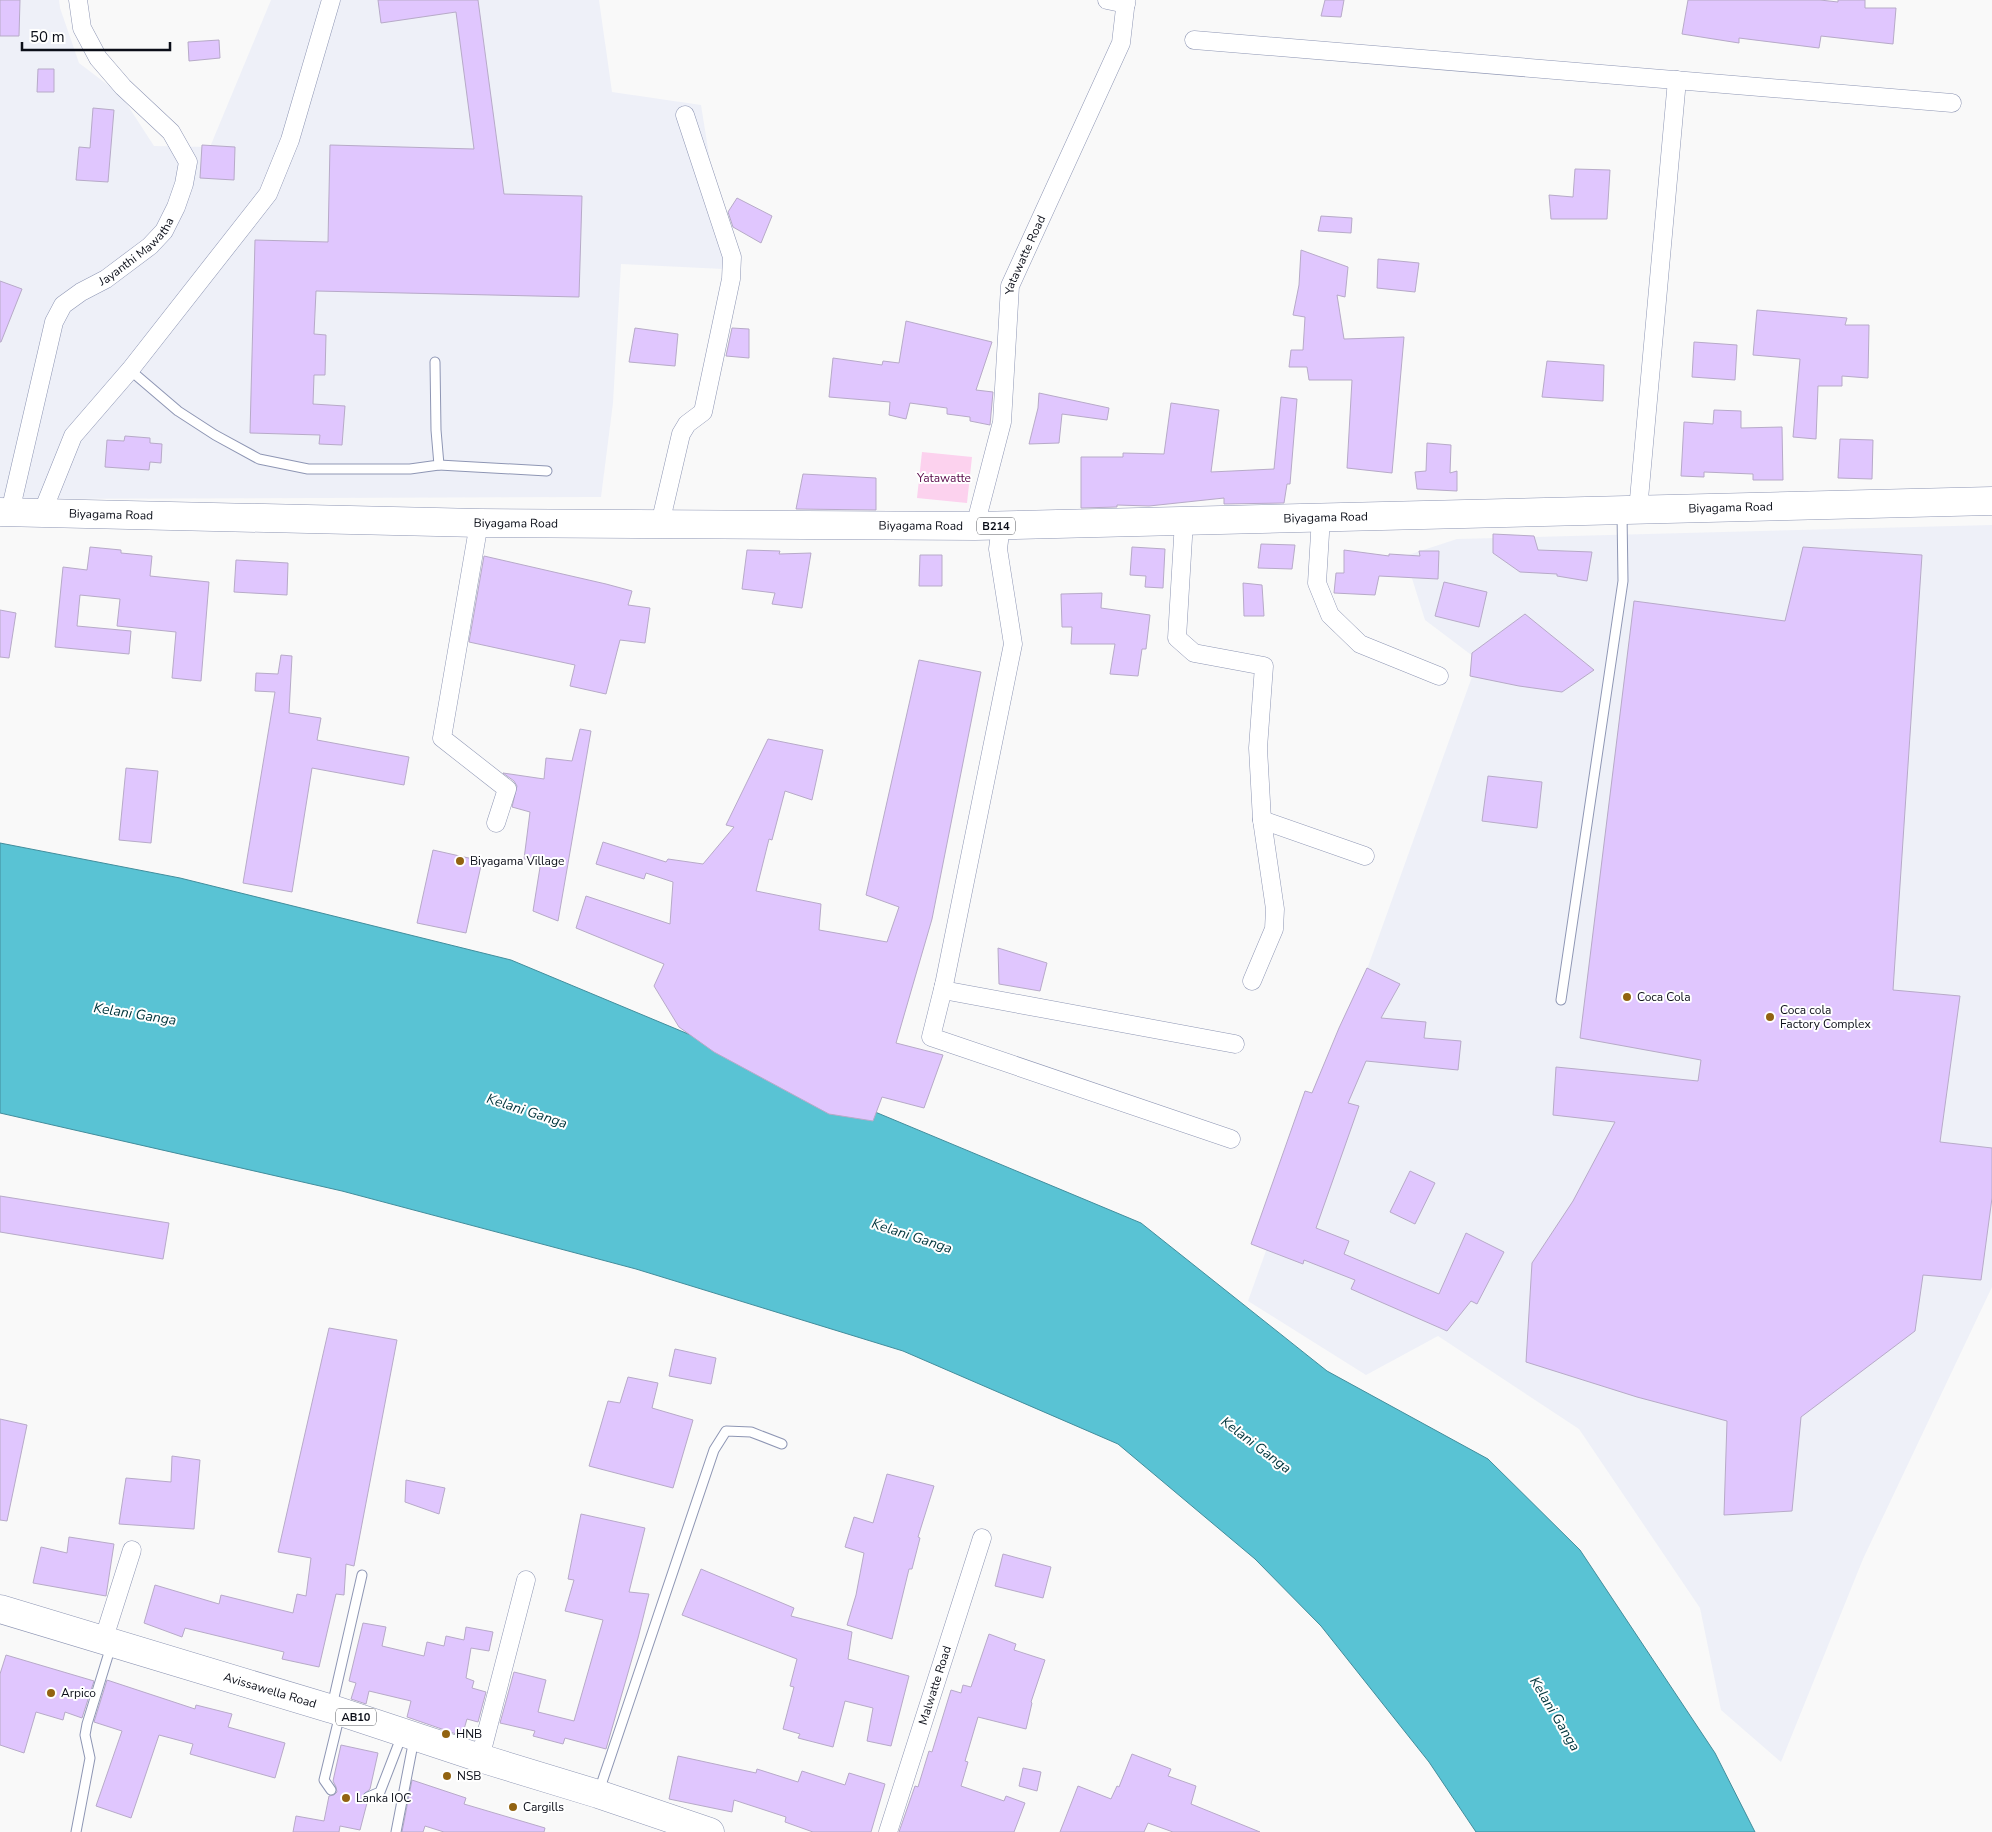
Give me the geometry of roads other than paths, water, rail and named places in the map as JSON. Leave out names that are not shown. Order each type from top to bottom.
[{"type":"main road","name":"Biyagama Road","points":[[5,512],[479,523],[988,526],[1992,501]]},
{"type":"main road","name":"Avissawella Road","points":[[0,1609],[336,1710],[480,1758],[598,1794],[670,1826],[710,1832]]},
{"type":"street","name":"Jayanthi Mawatha","points":[[5,512],[54,322],[63,304],[106,279],[150,246],[164,231],[176,207],[184,184],[188,162],[171,132],[123,87],[98,58],[82,28],[78,0]]},
{"type":"street","points":[[42,514],[73,436],[130,370],[268,194],[290,140],[331,0]]},
{"type":"street","points":[[1107,0],[1126,2]]},
{"type":"street","name":"Yatawatte Road","points":[[1126,2],[1122,43],[1010,286],[1002,422],[988,526],[998,549],[1012,644],[944,985],[931,1037],[1232,1139]]},
{"type":"street","points":[[1194,40],[1952,103]]},
{"type":"street","points":[[1630,510],[1678,80]]},
{"type":"street","points":[[660,524],[681,434],[688,424],[703,412],[731,279],[732,257],[685,115]]},
{"type":"street","points":[[1321,517],[1317,583],[1330,616],[1360,644],[1439,676]]},
{"type":"street","points":[[1184,521],[1177,638],[1194,653],[1264,666],[1258,748],[1262,820],[1276,909],[1274,929],[1252,980]]},
{"type":"street","points":[[479,523],[442,738],[506,788],[496,823]]},
{"type":"street","points":[[1262,820],[1365,856]]},
{"type":"street","points":[[944,985],[944,990],[1235,1044]]},
{"type":"street","name":"Malwatte Road","points":[[888,1832],[982,1538]]},
{"type":"street","points":[[107,1642],[132,1550]]},
{"type":"street","points":[[480,1758],[526,1580]]},
{"type":"lane","points":[[434,362],[439,465]]},
{"type":"lane","points":[[130,370],[178,411],[215,435],[259,459],[308,469],[410,469],[439,465],[546,471]]},
{"type":"lane","points":[[1561,1000],[1623,581],[1630,510]]},
{"type":"lane","points":[[598,1794],[714,1450],[726,1431],[751,1432],[782,1444]]},
{"type":"lane","points":[[331,1790],[324,1780],[362,1575]]},
{"type":"lane","points":[[76,1832],[90,1758],[86,1735],[87,1724],[107,1642]]},
{"type":"lane","points":[[368,1797],[380,1792],[409,1734]]},
{"type":"lane","points":[[396,1832],[409,1734]]},
{"type":"water","name":"Kelani Ganga","points":[[0,843],[180,878],[511,960],[1141,1223],[1327,1371],[1488,1459],[1580,1550],[1715,1753],[1755,1832],[1476,1832],[1429,1762],[1321,1626],[1255,1559],[1118,1444],[903,1351],[636,1269],[342,1191],[0,1113]]},
{"type":"place","name":"Biyagama Village","points":[[460,861]]},
{"type":"place","name":"Coca Cola","points":[[1627,997]]},
{"type":"place","name":"Coca cola Factory Complex","points":[[1770,1017]]},
{"type":"place","name":"Arpico","points":[[51,1693]]},
{"type":"place","name":"HNB","points":[[446,1734]]},
{"type":"place","name":"NSB","points":[[447,1776]]},
{"type":"place","name":"Lanka IOC","points":[[346,1798]]},
{"type":"place","name":"Cargills","points":[[513,1807]]},
{"type":"park label","name":"Yatawatte","points":[[944,478]]}]
